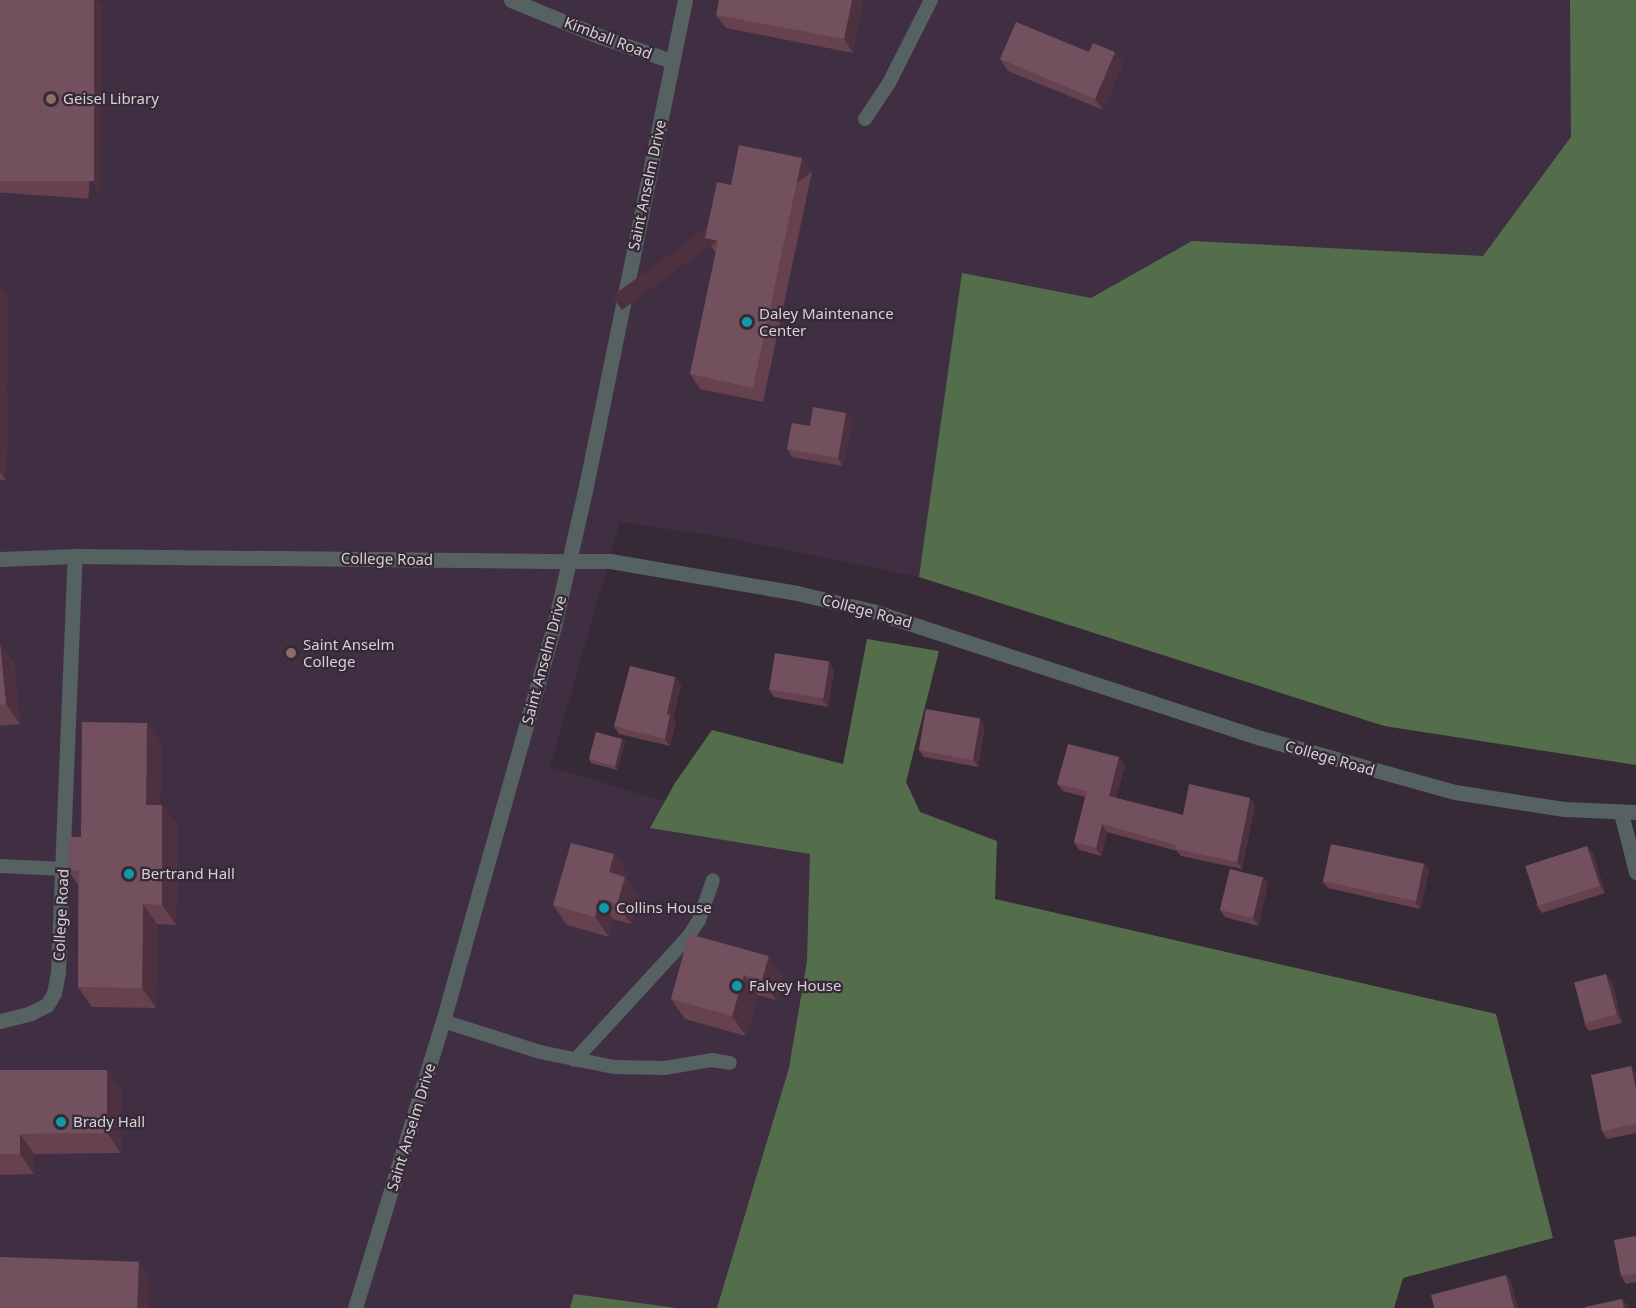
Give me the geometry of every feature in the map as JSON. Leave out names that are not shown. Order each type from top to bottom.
[{"type":"street","name":"Kimball Road","points":[[511,0],[672,61]]},
{"type":"street","name":"Saint Anselm Drive","points":[[355,1308],[443,1021],[554,627],[685,0]]},
{"type":"street","name":"College Road","points":[[0,1021],[31,1013],[47,1005],[54,993],[63,869],[75,556]]},
{"type":"street","name":"College Road","points":[[0,559],[75,556],[610,561],[821,598],[926,627],[1261,738],[1387,774],[1508,802],[1628,812]]},
{"type":"street","points":[[1628,812],[1636,872]]},
{"type":"lane","points":[[865,119],[889,83],[931,0]]},
{"type":"lane","points":[[0,866],[63,869]]},
{"type":"lane","points":[[575,1060],[688,937],[699,920],[713,880]]},
{"type":"lane","points":[[443,1021],[507,1043],[575,1060],[639,1069],[712,1060],[730,1063]]},
{"type":"shaded area","name":"Saint Anselm College","points":[[0,0],[1634,0],[1442,700],[919,577],[724,537],[620,522],[550,767],[979,895],[986,1308],[0,1308]]},
{"type":"green space","points":[[1570,0],[1636,0],[1636,765],[1384,726],[919,577],[962,273],[1091,298],[1192,241],[1483,256],[1571,137]]},
{"type":"green space","points":[[867,639],[939,651],[906,782],[920,812],[997,841],[995,899],[1496,1014],[1553,1238],[1403,1278],[1394,1308],[717,1308],[789,1068],[807,961],[810,854],[650,828],[675,783],[712,730],[843,764]]},
{"type":"green space","points":[[574,1294],[676,1308],[570,1308]]},
{"type":"building","name":"Geisel Library","points":[[0,0],[94,0],[94,181],[0,181]]},
{"type":"building","points":[[719,0],[852,0],[844,39],[716,15]]},
{"type":"building","points":[[1016,22],[1089,52],[1093,43],[1115,52],[1095,99],[1000,59]]},
{"type":"building","name":"Daley Maintenance Center","points":[[739,145],[802,158],[753,388],[690,374],[718,241],[705,238],[717,182],[731,185]]},
{"type":"building","points":[[813,407],[846,413],[838,458],[787,449],[792,423],[810,426]]},
{"type":"building","points":[[0,644],[6,704],[0,705]]},
{"type":"building","points":[[775,653],[829,662],[824,698],[769,690]]},
{"type":"building","points":[[630,666],[675,677],[667,714],[670,715],[665,739],[614,726]]},
{"type":"building","points":[[926,709],[980,719],[973,760],[919,750]]},
{"type":"building","name":"Bertrand Hall","points":[[82,722],[147,723],[146,805],[162,805],[162,905],[143,904],[142,988],[78,987],[79,870],[68,870],[69,837],[81,837]]},
{"type":"building","points":[[596,732],[622,739],[615,766],[589,759]]},
{"type":"building","points":[[1068,744],[1119,757],[1109,796],[1183,815],[1189,784],[1250,798],[1237,862],[1176,849],[1176,845],[1102,824],[1096,848],[1074,842],[1087,791],[1057,784]]},
{"type":"building","points":[[571,843],[614,854],[609,872],[625,877],[617,904],[599,899],[595,917],[553,905]]},
{"type":"building","points":[[1331,844],[1424,864],[1416,901],[1323,881]]},
{"type":"building","points":[[1587,846],[1600,886],[1538,906],[1525,866]]},
{"type":"building","points":[[1230,869],[1263,877],[1253,918],[1220,910]]},
{"type":"building","points":[[689,934],[769,956],[762,980],[744,975],[732,1016],[671,999]]},
{"type":"building","points":[[1606,974],[1617,1015],[1585,1023],[1574,983]]},
{"type":"building","points":[[1631,1066],[1636,1090],[1636,1124],[1602,1131],[1591,1075]]},
{"type":"building","name":"Brady Hall","points":[[0,1070],[107,1070],[107,1133],[20,1134],[20,1154],[0,1154]]},
{"type":"building","points":[[1636,1236],[1636,1273],[1621,1276],[1614,1240]]},
{"type":"building","points":[[0,1257],[139,1262],[137,1308],[0,1308]]},
{"type":"building","points":[[1506,1275],[1514,1308],[1434,1308],[1431,1295]]},
{"type":"building","points":[[1622,1299],[1624,1308],[1585,1308],[1585,1307]]},
{"type":"place","name":"Geisel Library","points":[[51,99]]},
{"type":"place","name":"Daley Maintenance Center","points":[[747,322]]},
{"type":"place","name":"Saint Anselm College","points":[[291,653]]},
{"type":"place","name":"Bertrand Hall","points":[[129,874]]},
{"type":"place","name":"Collins House","points":[[604,908]]},
{"type":"place","name":"Falvey House","points":[[737,986]]},
{"type":"place","name":"Brady Hall","points":[[61,1122]]}]
